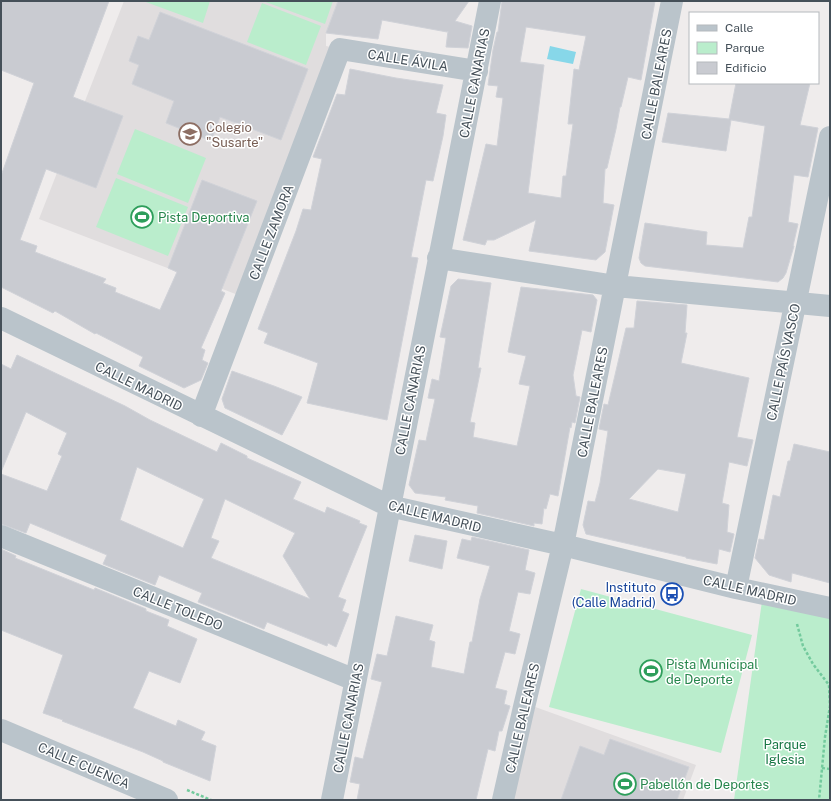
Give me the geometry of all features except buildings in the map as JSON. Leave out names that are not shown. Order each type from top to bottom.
[{"type":"street","name":"CALLE CANARIAS","points":[[332,800],[490,1]]},
{"type":"street","name":"CALLE BALEARES","points":[[503,800],[563,545],[672,1]]},
{"type":"street","name":"CALLE ÁVILA","points":[[340,49],[476,71]]},
{"type":"street","name":"CALLE ZAMORA","points":[[201,416],[340,49]]},
{"type":"street","name":"CALLE PAÍS VASCO","points":[[736,588],[830,137]]},
{"type":"street","points":[[438,258],[616,286],[830,306]]},
{"type":"street","name":"CALLE MADRID","points":[[1,318],[389,506],[563,545],[736,588],[830,608]]},
{"type":"street","name":"CALLE TOLEDO","points":[[1,536],[355,680]]},
{"type":"street","name":"CALLE CUENCA","points":[[1,730],[167,800]]},
{"type":"path","points":[[798,601],[797,624],[803,646],[812,664],[830,684],[830,706],[825,737],[819,800]]},
{"type":"path","points":[[822,768],[830,769]]},
{"type":"shaded area","name":"Colegio \"Susarte\"","points":[[124,1],[338,1],[326,33],[326,46],[340,49],[246,298],[39,219]]},
{"type":"shaded area","points":[[527,704],[696,765],[683,800],[504,800]]},
{"type":"green space","points":[[143,1],[210,1],[203,23]]},
{"type":"green space","points":[[263,1],[333,1],[325,24]]},
{"type":"green space","points":[[262,3],[321,26],[306,65],[247,42]]},
{"type":"green space","name":"Pista Deportiva","points":[[135,129],[206,158],[188,203],[117,174]]},
{"type":"green space","name":"Pista Deportiva","points":[[116,178],[188,207],[168,256],[96,227]]},
{"type":"green space","name":"Pista Municipal de Deporte","points":[[581,589],[752,635],[721,753],[549,707]]},
{"type":"green space","name":"Parque Iglesia","points":[[763,594],[830,608],[830,800],[734,800]]},
{"type":"water","points":[[550,46],[576,52],[573,64],[547,59]]},
{"type":"place","name":"Colegio \"Susarte\"","points":[[190,134]]},
{"type":"place","name":"Pista Deportiva","points":[[142,217]]},
{"type":"place","name":"Instituto (Calle Madrid)","points":[[672,594]]},
{"type":"place","name":"Pista Municipal de Deporte","points":[[651,671]]},
{"type":"place","name":"Pabellón de Deportes","points":[[625,784]]}]
